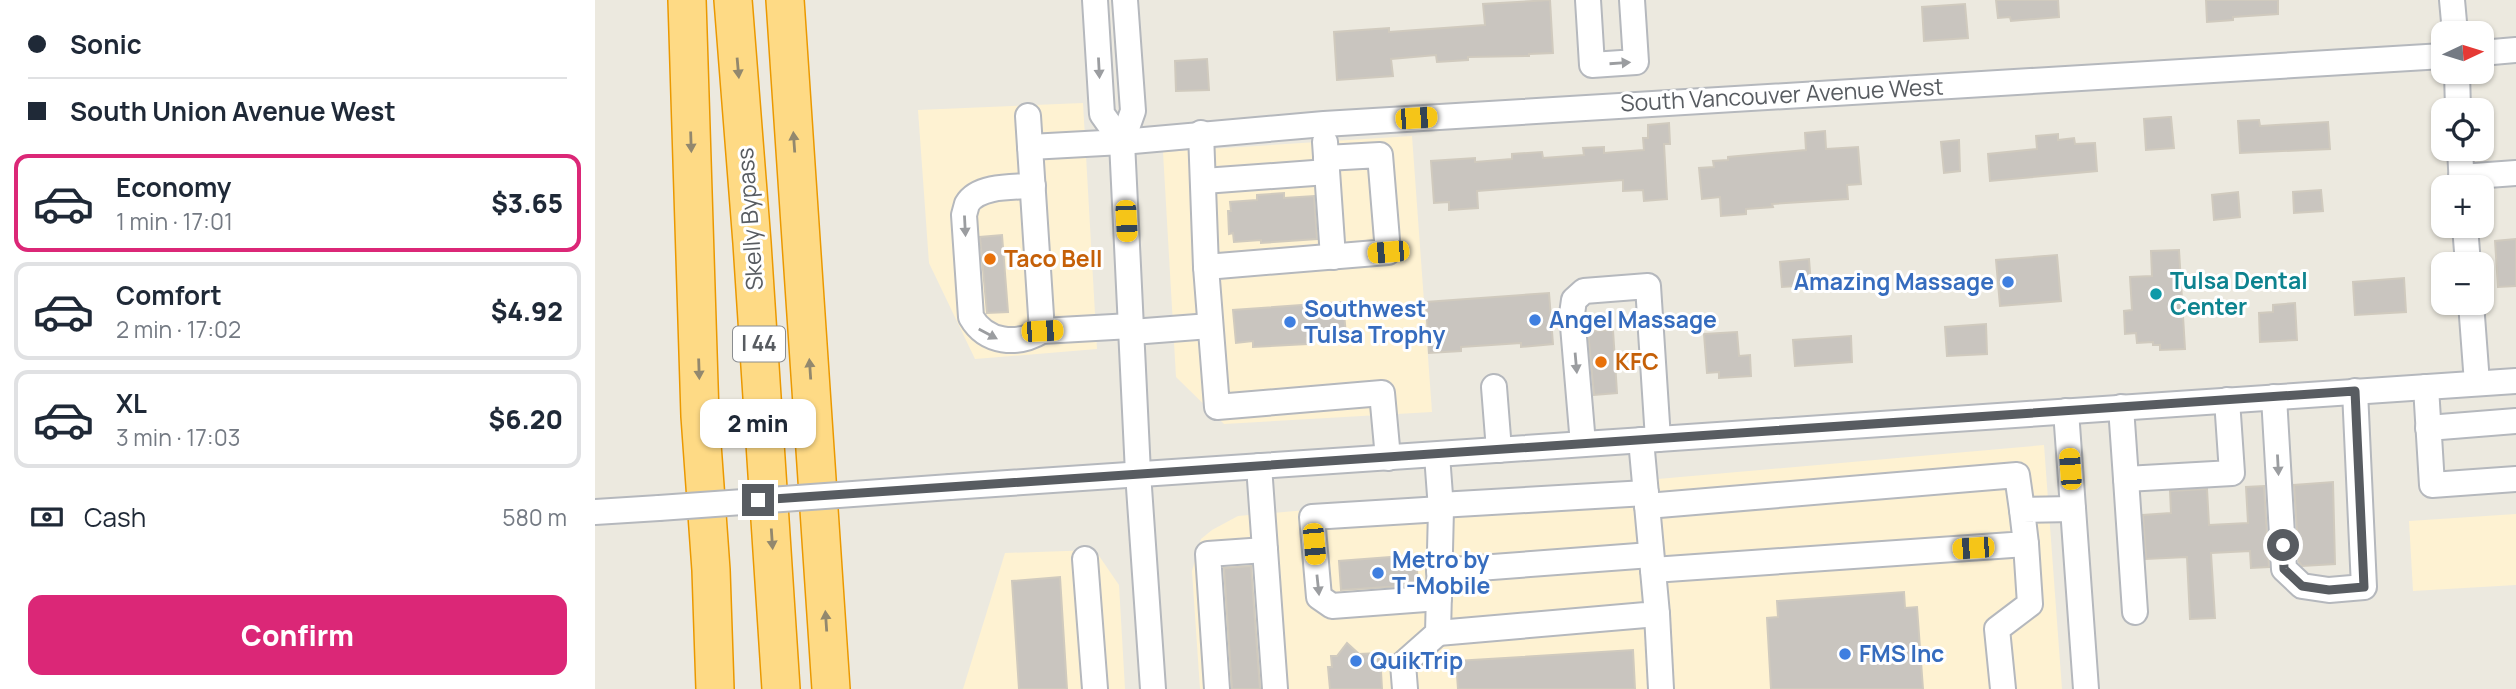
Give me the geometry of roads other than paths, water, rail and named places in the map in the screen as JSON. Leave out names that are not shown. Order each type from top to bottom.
[{"type":"highway","points":[[687,0],[701,416],[715,689]]},
{"type":"highway","name":"Skelly Bypass","points":[[733,0],[781,689]]},
{"type":"highway","name":"I 44","points":[[785,0],[831,689]]},
{"type":"street","points":[[1095,0],[1102,114],[1122,142]]},
{"type":"street","points":[[1125,0],[1133,111],[1122,142],[1138,473],[1153,689]]},
{"type":"street","points":[[1588,0],[1593,65],[1636,62],[1632,0]]},
{"type":"street","points":[[2452,0],[2454,21]]},
{"type":"street","points":[[2494,52],[2516,50]]},
{"type":"street","name":"South Vancouver Avenue West","points":[[1030,147],[1122,142],[1324,124],[2431,57]]},
{"type":"street","points":[[1028,116],[1042,331]]},
{"type":"street","points":[[1324,124],[1333,257]]},
{"type":"street","points":[[1201,133],[1206,267],[1217,407],[1382,393],[1388,458]]},
{"type":"street","points":[[1204,181],[1327,165],[1380,155],[1388,252],[1206,267]]},
{"type":"street","points":[[2494,177],[2516,173]]},
{"type":"street","points":[[1033,186],[988,191],[967,204],[964,215],[971,317],[978,329],[988,337],[1001,340],[1031,337],[1042,331],[1210,326]]},
{"type":"street","points":[[1583,444],[1572,314],[1574,300],[1584,291],[1648,286],[1650,440],[1646,500],[1661,689]]},
{"type":"street","points":[[2472,315],[2477,383]]},
{"type":"street","points":[[595,512],[2516,381]]},
{"type":"street","points":[[1494,387],[1499,450]]},
{"type":"street","points":[[2426,387],[2431,485],[2516,480]]},
{"type":"street","points":[[2274,397],[2284,569],[2302,586],[2329,590],[2364,587],[2355,391]]},
{"type":"street","points":[[2126,479],[2232,473],[2227,400]]},
{"type":"street","points":[[2121,407],[2135,612]]},
{"type":"street","points":[[2066,411],[2086,689]]},
{"type":"street","points":[[2428,428],[2516,421]]},
{"type":"street","points":[[1437,455],[1441,507],[1438,633]]},
{"type":"street","points":[[1259,466],[1275,689]]},
{"type":"street","points":[[1439,598],[1332,606],[1319,597],[1312,517],[1441,507],[1646,500],[2017,475],[2030,604],[1997,629],[2003,689]]},
{"type":"street","points":[[2022,510],[2073,509]]},
{"type":"street","points":[[1439,570],[1652,563],[2026,544]]},
{"type":"street","points":[[1217,689],[1208,554],[1265,550]]},
{"type":"street","points":[[1085,559],[1095,689]]},
{"type":"street","points":[[1405,689],[1403,664],[1438,633],[1657,614]]},
{"type":"place","name":"Taco Bell","points":[[990,259]]},
{"type":"place","name":"Amazing Massage","points":[[2008,282]]},
{"type":"place","name":"Tulsa Dental Center","points":[[2156,294]]},
{"type":"place","name":"Angel Massage","points":[[1535,320]]},
{"type":"place","name":"Southwest Tulsa Trophy","points":[[1290,322]]},
{"type":"place","name":"KFC","points":[[1601,362]]},
{"type":"place","name":"Metro by T-Mobile","points":[[1378,573]]},
{"type":"place","name":"FMS Inc","points":[[1845,654]]},
{"type":"place","name":"QuikTrip","points":[[1356,661]]}]
